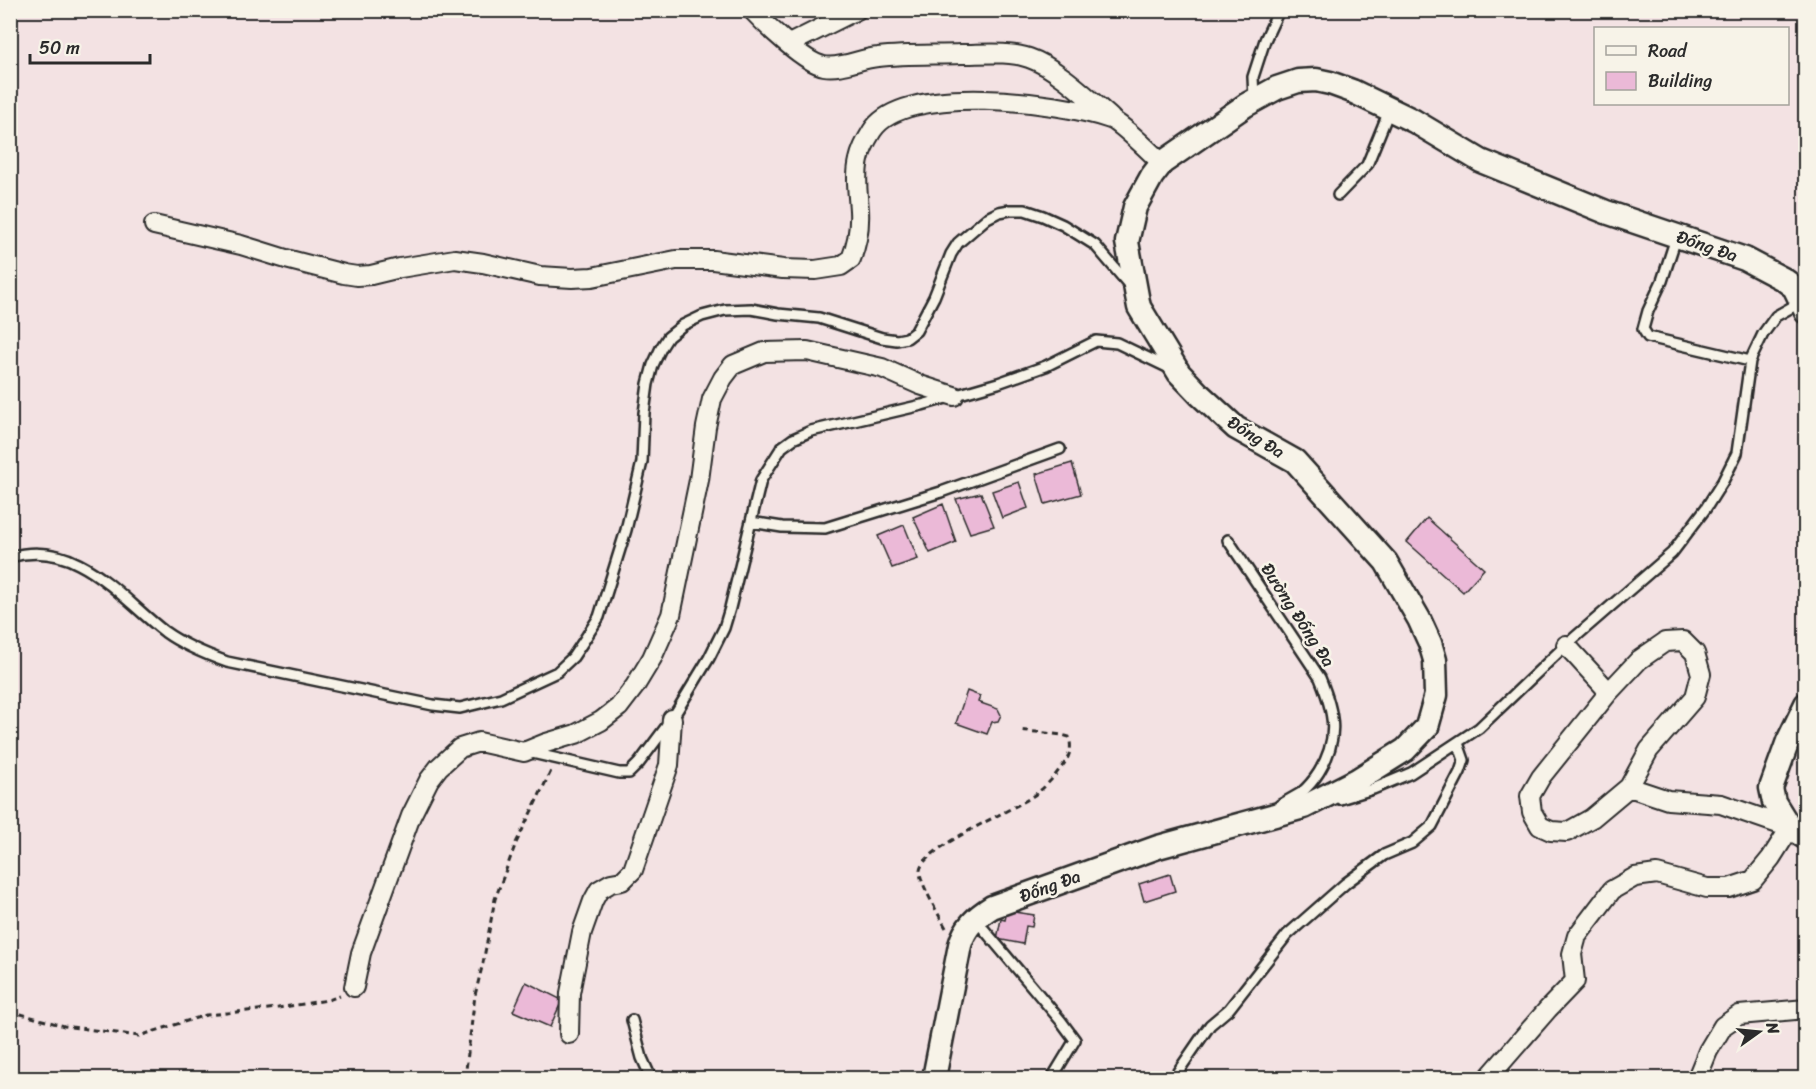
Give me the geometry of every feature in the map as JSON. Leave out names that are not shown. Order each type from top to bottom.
[{"type":"street","points":[[752,10],[777,36],[816,63],[826,66],[875,57],[919,54],[980,53],[1031,59],[1077,88],[1162,163]]},
{"type":"street","points":[[789,44],[856,10]]},
{"type":"street","name":"Đống Đa","points":[[934,1078],[961,940],[975,918],[992,907],[1158,847],[1304,807],[1357,780],[1405,750],[1427,727],[1436,695],[1435,660],[1419,619],[1386,562],[1295,461],[1236,428],[1199,394],[1179,373],[1139,307],[1127,242],[1135,207],[1162,163],[1277,88],[1298,81],[1316,80],[1352,91],[1390,108],[1481,161],[1596,208],[1726,252],[1765,269],[1794,287],[1803,307]]},
{"type":"street","points":[[154,225],[241,245],[286,260],[357,276],[454,259],[540,276],[572,278],[592,277],[666,261],[694,259],[783,269],[815,270],[841,266],[851,259],[857,241],[859,213],[858,160],[873,130],[879,121],[887,116],[911,106],[966,100],[1001,100],[1058,107],[1112,119]]},
{"type":"street","points":[[354,987],[361,953],[411,816],[429,780],[443,762],[460,748],[479,742],[524,752],[576,734],[601,721],[619,706],[635,686],[652,658],[671,615],[699,480],[712,399],[733,365],[764,352],[807,351],[882,368],[920,385],[954,396]]},
{"type":"street","points":[[1683,641],[1695,653],[1701,674],[1695,697],[1649,750],[1629,786],[1592,818],[1567,832],[1551,831],[1540,826],[1532,812],[1530,796],[1541,777],[1609,692],[1639,660],[1665,642],[1683,641]]},
{"type":"street","points":[[1566,645],[1609,692]]},
{"type":"street","points":[[1798,833],[1774,802],[1771,788],[1788,741],[1806,704]]},
{"type":"street","points":[[569,1034],[570,993],[582,932],[599,890],[622,880],[633,870],[669,765],[672,719]]},
{"type":"street","points":[[1629,786],[1668,800],[1721,804],[1798,833]]},
{"type":"street","points":[[1488,1078],[1575,981],[1572,954],[1577,936],[1612,890],[1635,877],[1657,874],[1707,888],[1729,888],[1753,880],[1771,858],[1798,833]]},
{"type":"street","points":[[1697,1078],[1708,1051],[1724,1026],[1739,1015],[1806,1010]]},
{"type":"lane","points":[[1255,101],[1253,76],[1265,40],[1279,10]]},
{"type":"lane","points":[[1338,195],[1367,165],[1390,108]]},
{"type":"lane","points":[[10,557],[34,552],[48,554],[79,565],[114,586],[164,631],[205,654],[227,662],[433,705],[460,708],[501,698],[557,672],[573,657],[598,617],[636,492],[642,462],[647,394],[653,365],[668,337],[683,325],[702,316],[725,310],[750,309],[819,318],[882,338],[897,340],[907,338],[916,331],[958,243],[987,218],[1010,210],[1024,210],[1043,216],[1063,225],[1095,245],[1137,295]]},
{"type":"lane","points":[[1677,236],[1643,329],[1648,337],[1750,361]]},
{"type":"lane","points":[[1304,807],[1346,797],[1411,773],[1479,728],[1566,645],[1672,554],[1706,508],[1737,453],[1750,361],[1763,334],[1776,316],[1803,307]]},
{"type":"lane","points":[[524,752],[619,773],[629,773],[639,763],[672,719],[709,658],[724,628],[761,480],[782,447],[793,439],[811,431],[922,405],[998,383],[1046,366],[1096,341],[1117,343],[1179,373]]},
{"type":"lane","points":[[751,522],[782,527],[825,528],[941,492],[1060,448]]},
{"type":"lane","name":"Đường Đống Đa","points":[[1228,540],[1320,678],[1333,721],[1333,744],[1313,781],[1302,792],[1255,820]]},
{"type":"lane","points":[[1174,1076],[1210,1025],[1229,1009],[1287,935],[1346,883],[1384,855],[1412,843],[1432,825],[1464,760],[1458,742]]},
{"type":"lane","points":[[975,918],[1075,1040],[1052,1078]]},
{"type":"lane","points":[[632,1020],[642,1058],[651,1078]]},
{"type":"path","points":[[961,940],[946,928],[922,881],[920,868],[925,860],[945,844],[1034,796],[1063,766],[1069,756],[1071,745],[1069,737],[1019,730]]},
{"type":"path","points":[[465,1078],[475,995],[495,899],[516,843],[558,759]]},
{"type":"path","points":[[10,1011],[64,1026],[139,1036],[206,1015],[278,1008],[328,1000],[354,987]]},
{"type":"building","points":[[1072,463],[1081,494],[1045,504],[1036,474]]},
{"type":"building","points":[[1019,482],[1028,508],[1002,518],[992,491]]},
{"type":"building","points":[[981,493],[994,526],[970,533],[956,499]]},
{"type":"building","points":[[943,504],[956,542],[930,553],[913,517]]},
{"type":"building","points":[[1427,518],[1484,569],[1463,592],[1407,542]]},
{"type":"building","points":[[904,525],[918,559],[892,568],[878,536]]},
{"type":"building","points":[[967,691],[980,696],[978,702],[998,709],[1001,715],[998,721],[992,722],[987,734],[956,723]]},
{"type":"building","points":[[1170,874],[1175,891],[1144,901],[1139,884]]},
{"type":"building","points":[[1007,911],[1034,915],[1032,927],[1026,926],[1023,944],[997,939],[1001,919],[1005,920]]},
{"type":"building","points":[[526,982],[562,1000],[550,1027],[513,1011]]}]
